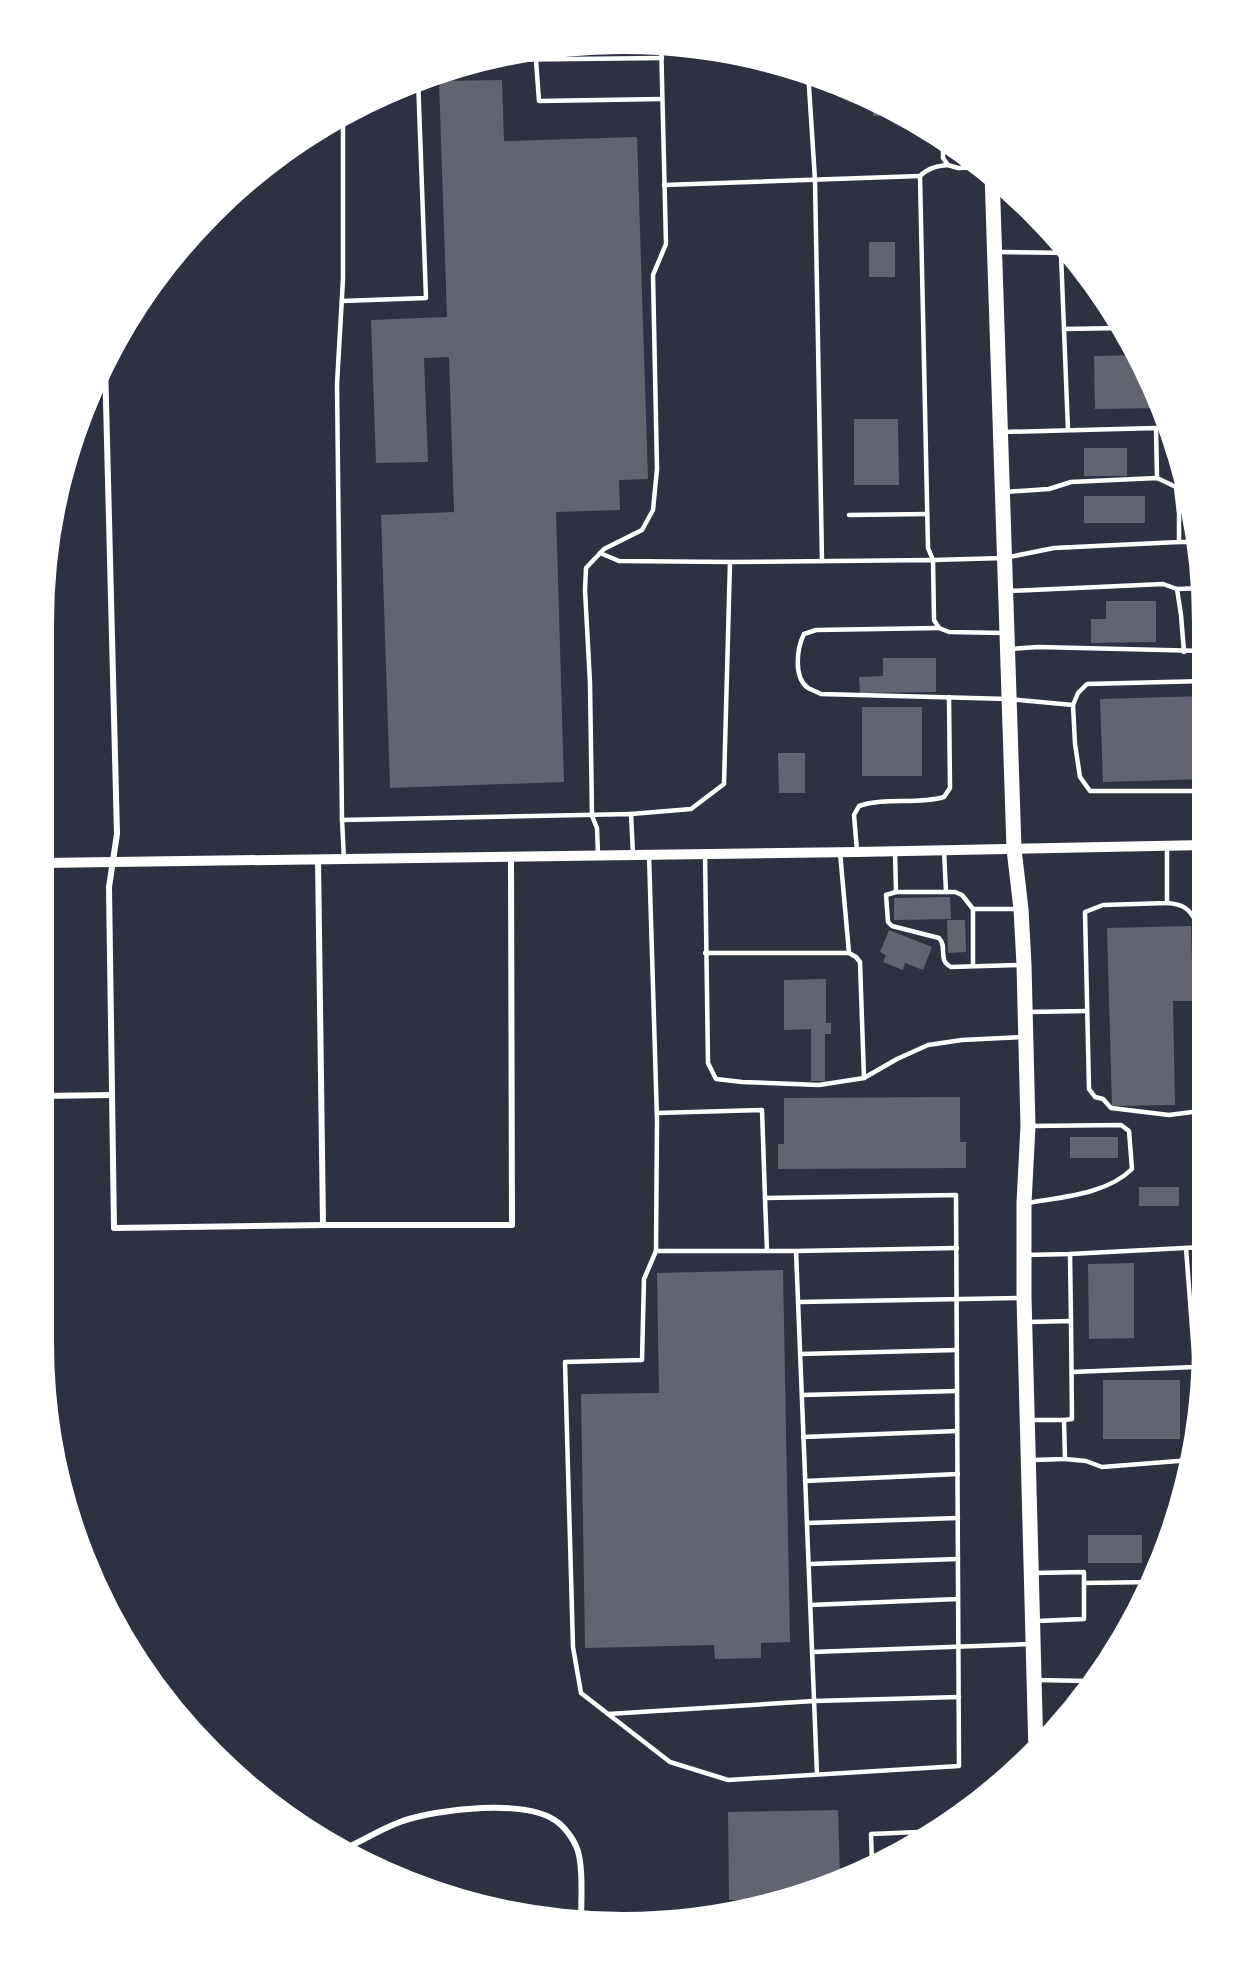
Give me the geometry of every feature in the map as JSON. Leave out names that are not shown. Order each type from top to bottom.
[{"type":"main road","points":[[998,189],[995,252],[1005,591],[1014,849],[1021,909],[1026,1036],[1028,1126],[1024,1203],[1024,1298],[1036,1742]]},
{"type":"street","points":[[105,377],[117,834],[109,887],[114,1228],[512,1225],[511,857]]},
{"type":"street","points":[[50,862],[857,852],[1196,845]]},
{"type":"street","points":[[318,858],[323,1225]]},
{"type":"street","points":[[50,1096],[112,1095]]},
{"type":"street","points":[[349,1847],[398,1823],[426,1814],[505,1808],[541,1814],[559,1823],[577,1848],[580,1868],[581,1915]]},
{"type":"lane","points":[[598,855],[597,828],[592,816],[586,568],[604,549],[642,530],[653,510],[657,469],[653,275],[666,244],[662,51]]},
{"type":"lane","points":[[516,60],[662,58]]},
{"type":"lane","points":[[536,60],[539,102],[662,99]]},
{"type":"lane","points":[[809,81],[815,180],[822,561]]},
{"type":"lane","points":[[342,301],[426,298],[418,88]]},
{"type":"lane","points":[[343,122],[342,301],[337,384],[344,859]]},
{"type":"lane","points":[[943,147],[943,158],[948,165]]},
{"type":"lane","points":[[939,628],[934,620],[933,560],[928,548],[920,176],[924,171],[936,166],[971,168]]},
{"type":"lane","points":[[664,185],[920,176]]},
{"type":"lane","points":[[995,252],[1060,254],[1068,430]]},
{"type":"lane","points":[[1064,329],[1115,328]]},
{"type":"lane","points":[[1000,432],[1156,428],[1157,478]]},
{"type":"lane","points":[[1002,492],[1049,489],[1071,482],[1157,478],[1176,487],[1179,542]]},
{"type":"lane","points":[[849,515],[927,514]]},
{"type":"lane","points":[[600,553],[619,561],[933,560],[1004,558],[1054,548],[1191,542]]},
{"type":"lane","points":[[342,820],[592,816],[691,809],[724,784],[730,562]]},
{"type":"lane","points":[[1005,591],[1163,584],[1177,589],[1195,588]]},
{"type":"lane","points":[[1177,589],[1184,652]]},
{"type":"lane","points":[[1007,633],[949,632],[939,628],[816,630],[804,634],[799,644],[799,674],[806,687],[821,694],[1009,699],[1073,705]]},
{"type":"lane","points":[[1007,649],[1038,647],[1196,651]]},
{"type":"lane","points":[[1196,681],[1087,684],[1078,693],[1073,705],[1080,777],[1090,791],[1196,791]]},
{"type":"lane","points":[[857,852],[854,815],[859,806],[872,801],[932,801],[944,797],[950,788],[949,697]]},
{"type":"lane","points":[[632,814],[633,854]]},
{"type":"lane","points":[[1167,846],[1167,903]]},
{"type":"lane","points":[[944,850],[946,891]]},
{"type":"lane","points":[[895,851],[896,892]]},
{"type":"lane","points":[[840,852],[849,953]]},
{"type":"lane","points":[[705,853],[708,1063],[716,1079],[819,1085],[864,1078],[927,1045],[962,1040],[1026,1036]]},
{"type":"lane","points":[[649,854],[657,1113],[656,1251],[644,1279],[642,1360],[565,1362],[573,1647],[581,1694],[670,1762],[728,1780],[959,1766],[956,1195],[765,1198]]},
{"type":"lane","points":[[973,966],[973,909],[962,895],[955,891],[896,892],[886,895],[886,921],[890,925],[939,938],[943,942],[943,961],[946,965],[951,967],[1024,965]]},
{"type":"lane","points":[[1196,922],[1190,909],[1176,903],[1103,905],[1085,912],[1089,1089],[1095,1097],[1103,1099],[1111,1108],[1169,1116],[1196,1112]]},
{"type":"lane","points":[[973,909],[1021,909]]},
{"type":"lane","points":[[705,953],[849,953],[860,962],[864,1078]]},
{"type":"lane","points":[[1025,1012],[1087,1011]]},
{"type":"lane","points":[[657,1113],[762,1110],[767,1251]]},
{"type":"lane","points":[[1024,1203],[1074,1195],[1103,1187],[1125,1177],[1132,1169],[1129,1131],[1121,1125],[1028,1126]]},
{"type":"lane","points":[[1024,1255],[1196,1247]]},
{"type":"lane","points":[[656,1251],[957,1248]]},
{"type":"lane","points":[[1186,1248],[1195,1372]]},
{"type":"lane","points":[[795,1251],[799,1302],[817,1774]]},
{"type":"lane","points":[[1028,1420],[1072,1419],[1070,1254]]},
{"type":"lane","points":[[799,1302],[1024,1298]]},
{"type":"lane","points":[[1191,1311],[1196,1311]]},
{"type":"lane","points":[[1026,1322],[1071,1321]]},
{"type":"lane","points":[[800,1354],[957,1350]]},
{"type":"lane","points":[[1072,1372],[1195,1366]]},
{"type":"lane","points":[[802,1395],[957,1391]]},
{"type":"lane","points":[[1064,1420],[1065,1459]]},
{"type":"lane","points":[[803,1437],[957,1431]]},
{"type":"lane","points":[[1029,1461],[1065,1459],[1086,1461],[1102,1467],[1184,1461]]},
{"type":"lane","points":[[805,1481],[958,1474]]},
{"type":"lane","points":[[807,1523],[958,1518]]},
{"type":"lane","points":[[809,1564],[958,1558]]},
{"type":"lane","points":[[1032,1573],[1084,1572],[1084,1619],[1033,1621]]},
{"type":"lane","points":[[1084,1583],[1144,1582]]},
{"type":"lane","points":[[810,1605],[958,1599]]},
{"type":"lane","points":[[812,1652],[1033,1644]]},
{"type":"lane","points":[[1034,1680],[1086,1681]]},
{"type":"lane","points":[[607,1714],[814,1701],[958,1698]]},
{"type":"lane","points":[[872,1859],[871,1834],[923,1832]]},
{"type":"building","points":[[502,80],[504,141],[637,137],[648,479],[619,480],[620,510],[556,512],[564,782],[390,788],[381,515],[454,512],[449,357],[424,358],[428,462],[376,463],[371,320],[447,317],[439,81]]},
{"type":"building","points":[[873,107],[890,116],[873,116]]},
{"type":"building","points":[[869,242],[895,242],[895,277],[869,277]]},
{"type":"building","points":[[1130,355],[1155,408],[1095,409],[1094,356]]},
{"type":"building","points":[[854,419],[898,419],[899,485],[854,485]]},
{"type":"building","points":[[1084,448],[1127,448],[1127,476],[1084,476]]},
{"type":"building","points":[[1084,496],[1145,496],[1145,523],[1084,523]]},
{"type":"building","points":[[1106,601],[1156,601],[1156,642],[1091,643],[1091,619],[1106,619]]},
{"type":"building","points":[[883,658],[936,658],[936,692],[860,693],[859,677],[883,676]]},
{"type":"building","points":[[1196,696],[1196,779],[1103,782],[1100,699]]},
{"type":"building","points":[[862,707],[922,707],[922,776],[862,776]]},
{"type":"building","points":[[778,753],[805,753],[805,793],[779,793]]},
{"type":"building","points":[[950,897],[951,919],[894,920],[894,898]]},
{"type":"building","points":[[947,920],[965,920],[966,952],[948,953]]},
{"type":"building","points":[[1191,926],[1193,1001],[1173,1001],[1175,1105],[1112,1106],[1107,928]]},
{"type":"building","points":[[889,930],[932,947],[923,970],[905,963],[903,970],[883,962],[886,955],[880,952]]},
{"type":"building","points":[[826,979],[826,1023],[831,1023],[831,1034],[825,1034],[825,1081],[811,1081],[811,1029],[784,1030],[784,980]]},
{"type":"building","points":[[960,1097],[960,1142],[966,1142],[966,1168],[778,1169],[778,1144],[784,1144],[784,1098]]},
{"type":"building","points":[[1070,1137],[1118,1137],[1118,1158],[1070,1158]]},
{"type":"building","points":[[1139,1187],[1179,1187],[1179,1206],[1139,1206]]},
{"type":"building","points":[[1134,1263],[1134,1338],[1089,1339],[1088,1264]]},
{"type":"building","points":[[783,1270],[790,1642],[761,1643],[761,1658],[715,1659],[714,1645],[585,1648],[581,1394],[659,1393],[657,1273]]},
{"type":"building","points":[[1103,1380],[1180,1380],[1180,1439],[1103,1439]]},
{"type":"building","points":[[1088,1535],[1142,1535],[1142,1563],[1088,1563]]},
{"type":"building","points":[[838,1810],[840,1874],[771,1897],[729,1900],[728,1812]]}]
